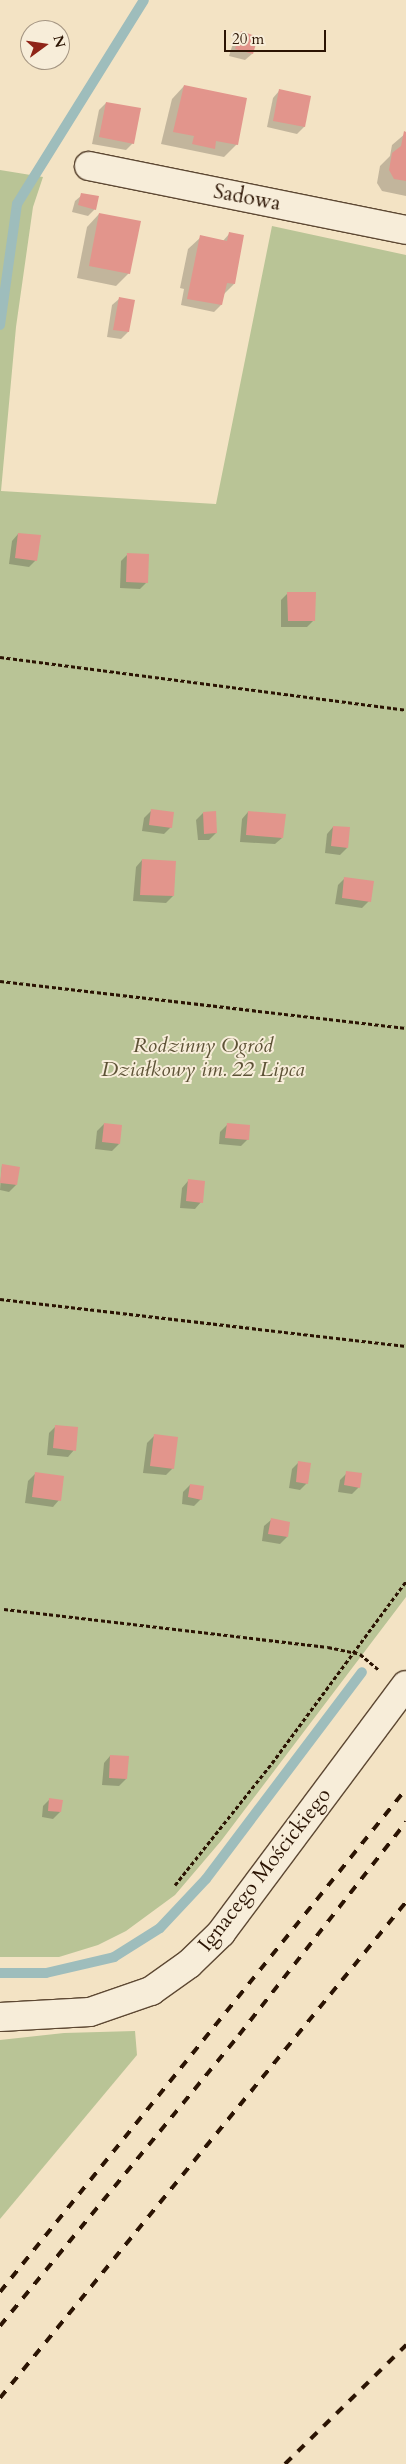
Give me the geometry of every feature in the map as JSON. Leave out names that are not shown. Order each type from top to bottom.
[{"type":"street","name":"Sadowa","points":[[89,166],[406,230]]},
{"type":"street","name":"Ignacego Mościckiego","points":[[0,2017],[90,2012],[151,1991],[190,1964],[220,1933],[404,1688]]},
{"type":"path","points":[[0,657],[406,710]]},
{"type":"path","points":[[0,981],[406,1028]]},
{"type":"path","points":[[0,1299],[406,1346]]},
{"type":"path","points":[[175,1886],[272,1763],[351,1653],[406,1581]]},
{"type":"path","points":[[4,1609],[360,1654],[404,1688]]},
{"type":"green space","name":"Rodzinny Ogród Działkowy im. 22 Lipca","points":[[0,170],[43,177],[33,207],[16,327],[1,491],[216,504],[272,226],[406,255],[406,1597],[221,1841],[175,1895],[126,1931],[98,1945],[59,1957],[0,1957]]},
{"type":"green space","points":[[135,2031],[137,2055],[0,2219],[0,2040],[64,2033]]},
{"type":"building","points":[[241,31],[258,37],[253,54],[235,49]]},
{"type":"building","points":[[184,85],[247,98],[238,145],[216,141],[215,149],[192,144],[194,136],[173,132]]},
{"type":"building","points":[[279,89],[311,96],[305,127],[273,121]]},
{"type":"building","points":[[106,102],[141,108],[134,144],[99,137]]},
{"type":"building","points":[[404,131],[406,132],[406,181],[394,179],[389,170],[392,153],[401,146]]},
{"type":"building","points":[[81,193],[99,196],[96,210],[78,205]]},
{"type":"building","points":[[99,213],[141,221],[130,274],[89,266]]},
{"type":"building","points":[[229,232],[244,235],[235,284],[227,283],[222,305],[187,299],[200,235],[227,241]]},
{"type":"building","points":[[119,297],[135,300],[129,332],[113,330]]},
{"type":"building","points":[[18,533],[41,535],[37,561],[15,558]]},
{"type":"building","points":[[127,553],[149,554],[148,583],[126,582]]},
{"type":"building","points":[[287,592],[316,592],[315,621],[288,621]]},
{"type":"building","points":[[151,809],[174,812],[172,828],[149,825]]},
{"type":"building","points":[[216,811],[217,833],[204,834],[203,812]]},
{"type":"building","points":[[248,811],[286,814],[283,838],[246,835]]},
{"type":"building","points":[[333,826],[350,827],[348,848],[331,846]]},
{"type":"building","points":[[142,859],[176,861],[174,896],[140,895]]},
{"type":"building","points":[[344,877],[374,881],[371,902],[342,898]]},
{"type":"building","points":[[104,1123],[122,1125],[120,1144],[102,1142]]},
{"type":"building","points":[[227,1123],[250,1125],[249,1140],[225,1138]]},
{"type":"building","points":[[2,1164],[20,1167],[17,1185],[0,1183]]},
{"type":"building","points":[[188,1179],[205,1181],[203,1203],[186,1201]]},
{"type":"building","points":[[55,1425],[78,1427],[76,1451],[53,1448]]},
{"type":"building","points":[[154,1434],[178,1437],[174,1469],[150,1466]]},
{"type":"building","points":[[298,1461],[311,1463],[308,1484],[296,1482]]},
{"type":"building","points":[[346,1471],[362,1473],[360,1488],[344,1485]]},
{"type":"building","points":[[35,1472],[64,1476],[61,1501],[32,1497]]},
{"type":"building","points":[[190,1484],[204,1486],[202,1500],[188,1497]]},
{"type":"building","points":[[271,1518],[290,1522],[288,1537],[268,1534]]},
{"type":"building","points":[[110,1755],[129,1756],[127,1779],[109,1778]]},
{"type":"building","points":[[49,1798],[63,1800],[61,1812],[48,1811]]},
{"type":"waterway","points":[[0,325],[17,204],[144,0]]},
{"type":"waterway","points":[[0,1973],[46,1973],[114,1957],[160,1928],[206,1879],[362,1672]]},
{"type":"railway","points":[[0,2292],[406,1789]]},
{"type":"railway","points":[[0,2326],[239,2035],[406,1822]]},
{"type":"railway","points":[[0,2398],[406,1902]]},
{"type":"railway","points":[[285,2464],[406,2345]]}]
